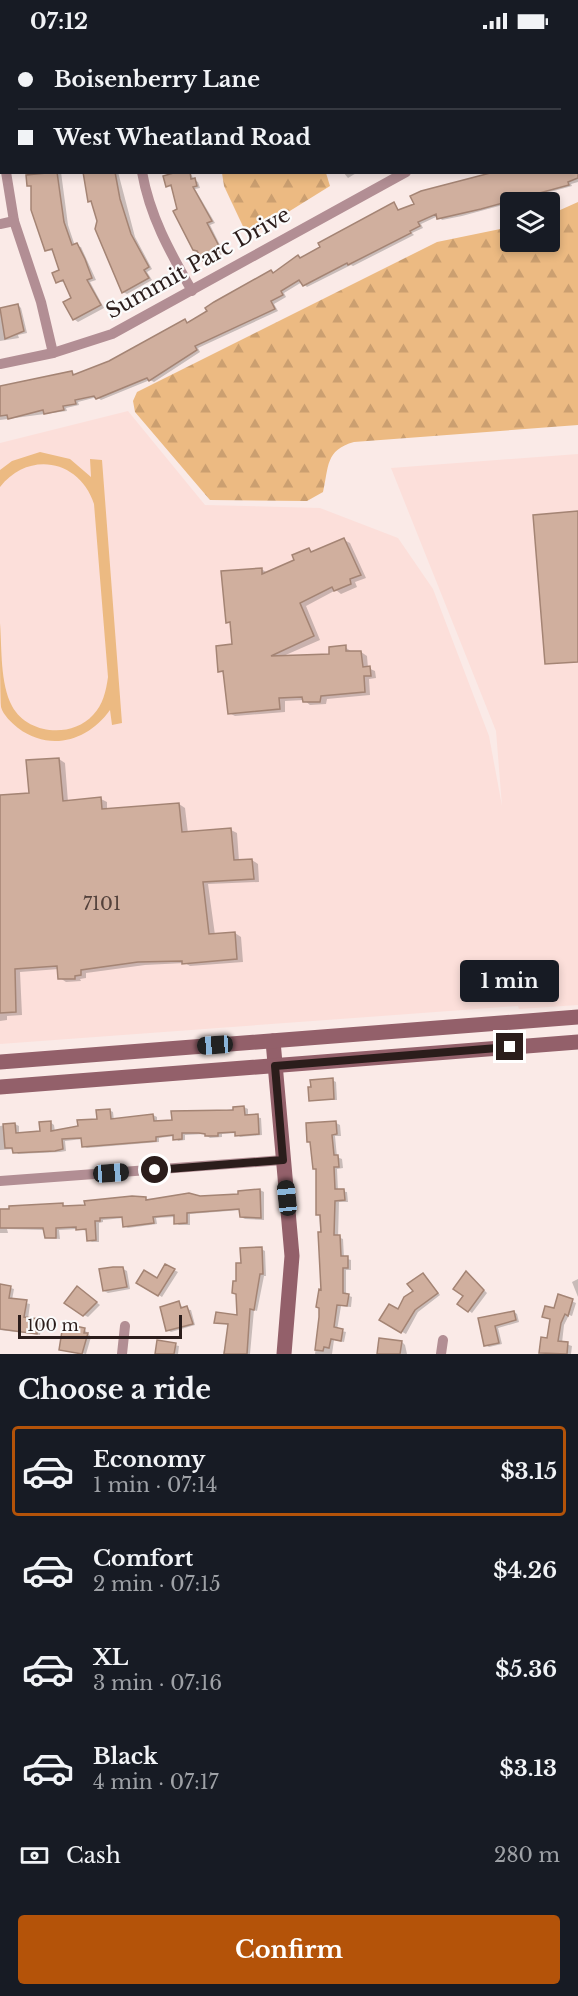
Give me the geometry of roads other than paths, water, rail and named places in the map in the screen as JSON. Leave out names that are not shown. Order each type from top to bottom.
[{"type":"main road","points":[[0,1062],[578,1017]]},
{"type":"main road","points":[[506,1023],[510,1047]]},
{"type":"main road","points":[[273,1041],[292,1256],[284,1354]]},
{"type":"main road","points":[[0,1087],[578,1042]]},
{"type":"main road","points":[[48,1058],[67,1082]]},
{"type":"street","points":[[6,174],[14,221],[41,302],[53,353]]},
{"type":"street","points":[[142,174],[148,203],[160,232],[192,291]]},
{"type":"street","name":"Summit Parc Drive","points":[[0,364],[53,353],[112,334],[402,174]]},
{"type":"street","points":[[0,224],[14,221]]},
{"type":"street","points":[[0,1181],[283,1160]]},
{"type":"street","points":[[122,1354],[125,1326]]},
{"type":"street","points":[[441,1354],[443,1340]]}]
